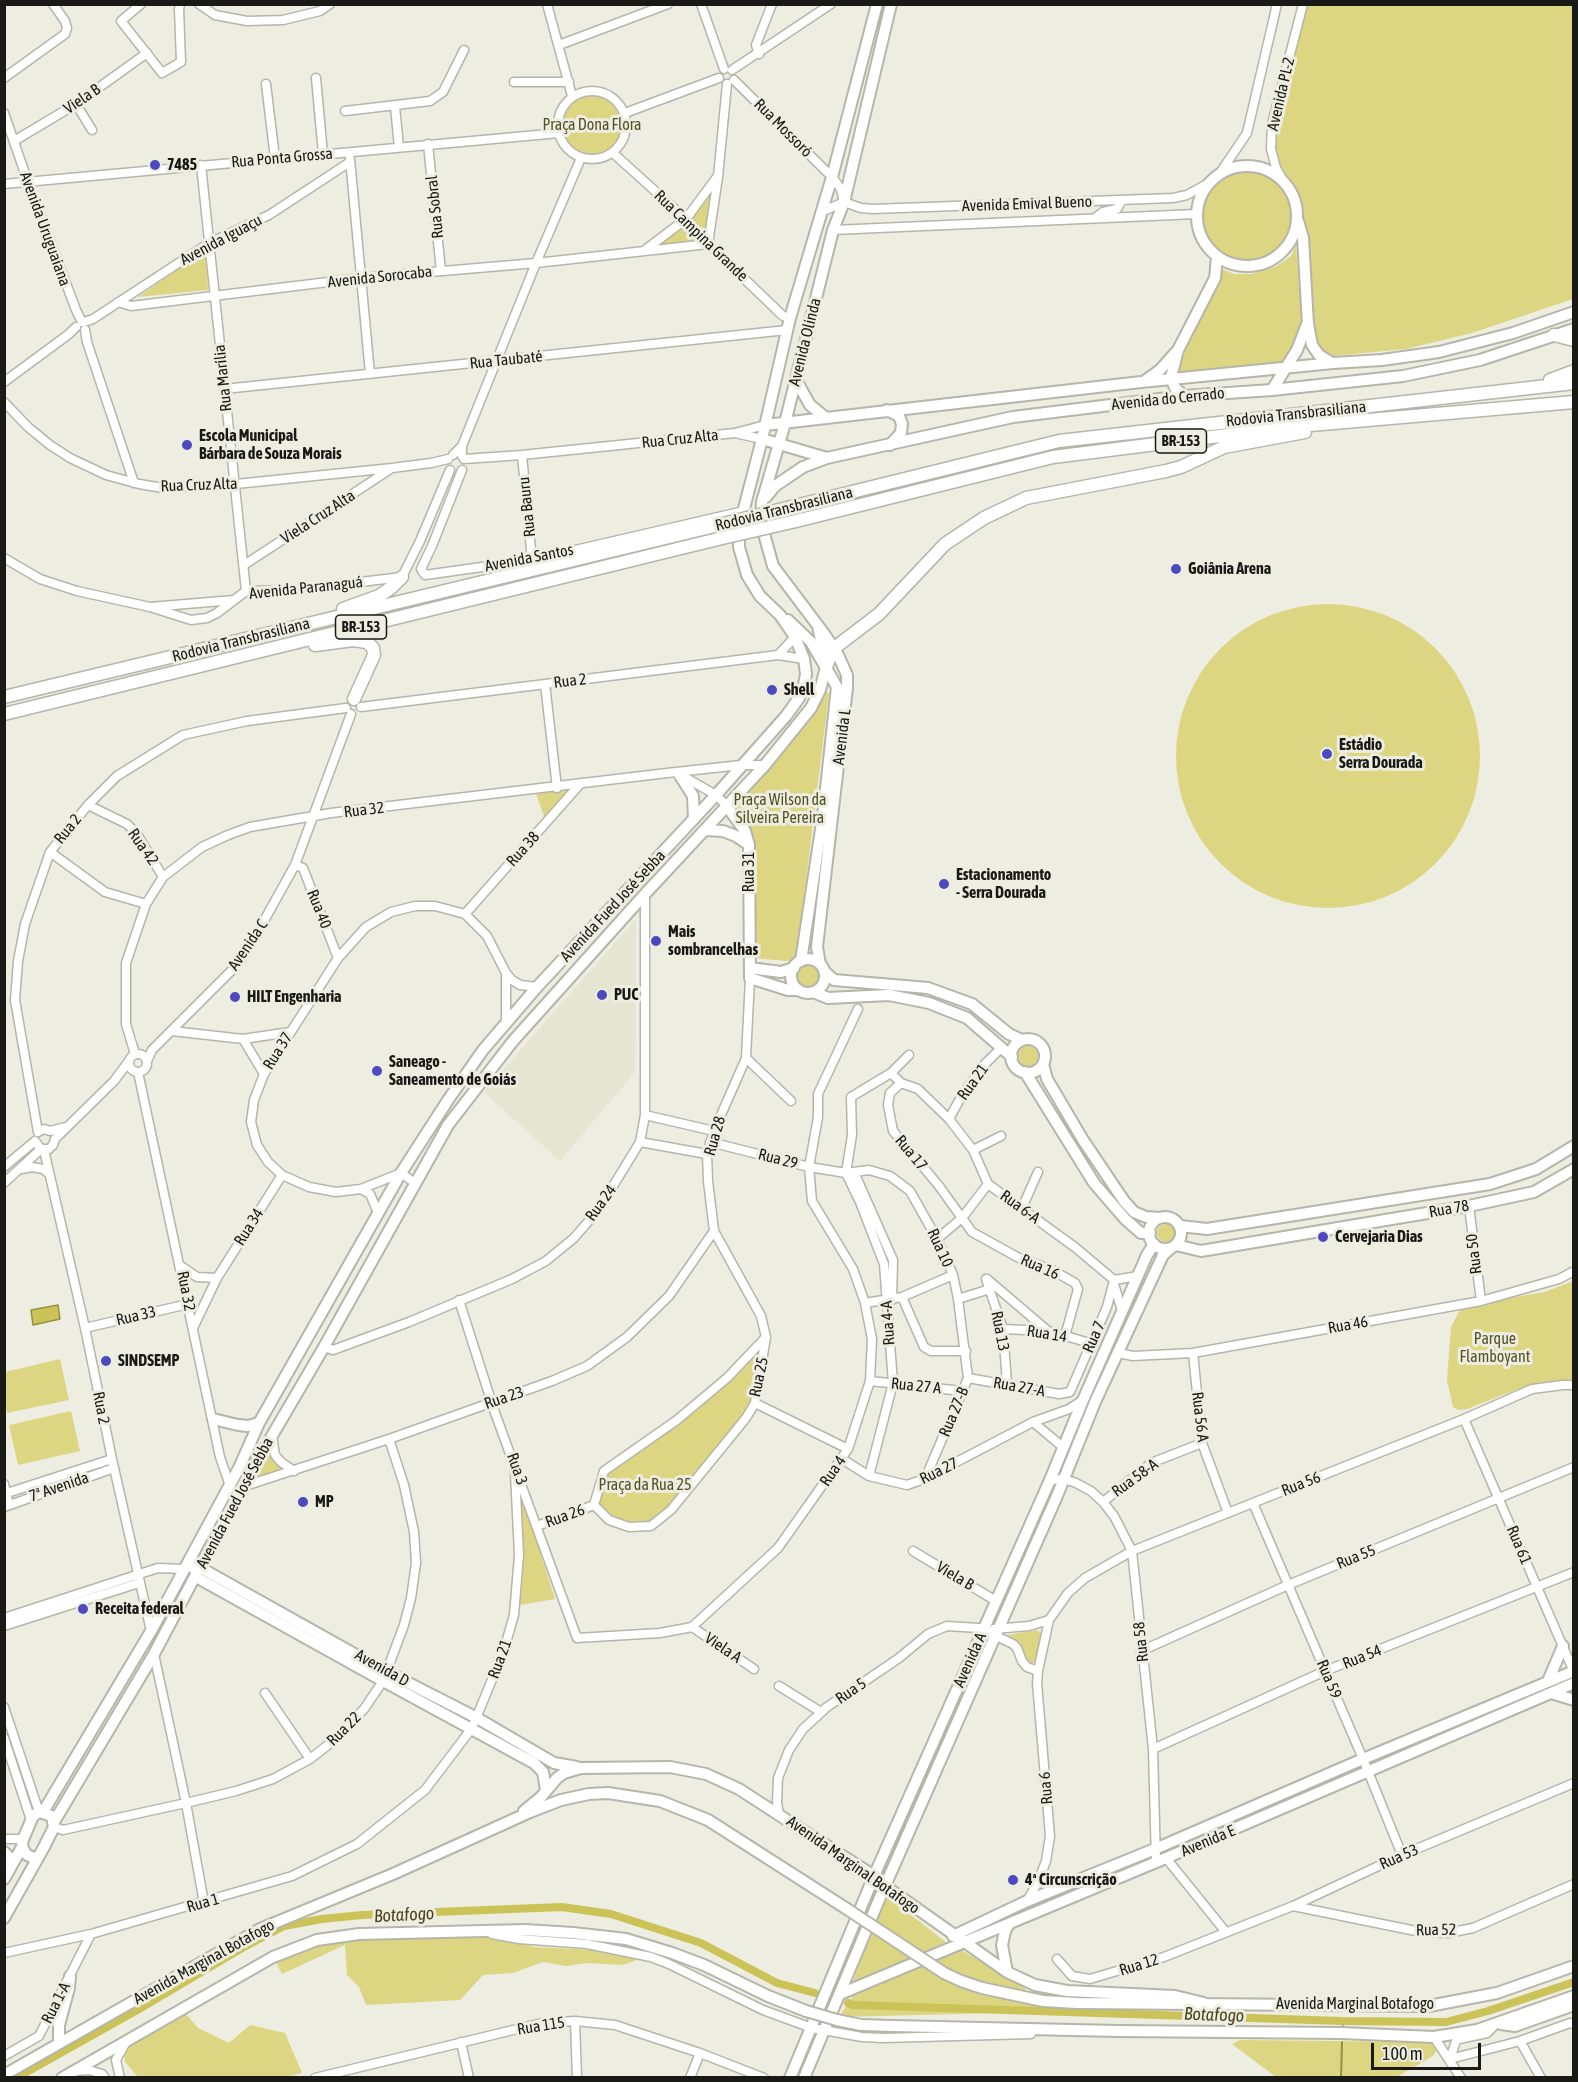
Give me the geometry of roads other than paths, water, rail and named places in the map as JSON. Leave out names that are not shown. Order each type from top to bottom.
[{"type":"highway","points":[[1554,335],[1574,340]]},
{"type":"highway","points":[[1526,388],[1574,371]]},
{"type":"highway","name":"Rodovia Transbrasiliana","points":[[4,697],[1059,441],[1574,383]]},
{"type":"highway","name":"Rodovia Transbrasiliana","points":[[4,714],[1053,457],[1332,423],[1574,402]]},
{"type":"highway","points":[[826,667],[833,649],[879,614],[945,544],[984,518],[1026,498],[1166,471],[1181,467],[1224,447],[1298,434],[1332,423]]},
{"type":"highway","points":[[303,626],[379,596],[402,577]]},
{"type":"highway","points":[[254,653],[353,640],[366,642],[373,648],[374,656],[353,707]]},
{"type":"main road","name":"Avenida Olinda","points":[[795,638],[780,615],[760,596],[747,575],[739,547],[739,528],[790,318],[832,177],[877,4]]},
{"type":"main road","name":"Avenida Olinda","points":[[826,667],[818,626],[770,561],[761,523],[762,502],[785,423],[833,230],[844,202],[891,4]]},
{"type":"main road","points":[[1297,216],[1295,230],[1281,253],[1256,266],[1243,266],[1217,257],[1206,245],[1198,231],[1196,214],[1199,198],[1208,184],[1220,173],[1236,166],[1253,166],[1270,171],[1284,182],[1294,198],[1303,238],[1308,324],[1312,345],[1319,355],[1333,363]]},
{"type":"main road","points":[[1184,396],[1174,388],[1171,379],[1178,350],[1215,278],[1217,257]]},
{"type":"main road","name":"Avenida do Cerrado","points":[[765,425],[1141,382],[1382,360],[1439,352],[1513,333],[1574,312]]},
{"type":"main road","points":[[1272,390],[1297,350],[1308,324]]},
{"type":"main road","name":"Avenida do Cerrado","points":[[762,439],[827,458],[1013,417],[1184,396],[1272,390],[1403,376],[1480,360],[1574,329]]},
{"type":"main road","points":[[1141,382],[1160,370],[1178,350]]},
{"type":"main road","points":[[796,380],[810,405],[826,418]]},
{"type":"main road","points":[[887,410],[899,416],[902,424],[901,433],[889,445]]},
{"type":"main road","points":[[762,502],[776,485],[803,467],[827,458]]},
{"type":"main road","name":"Avenida L","points":[[780,615],[793,622],[811,642],[837,687],[817,947],[822,968]]},
{"type":"main road","name":"Avenida L","points":[[797,964],[827,817],[848,688],[847,675],[818,626]]},
{"type":"main road","name":"Avenida Fued José Sebba","points":[[22,1843],[151,1630],[239,1468],[259,1423],[401,1173],[483,1050],[537,987],[694,819],[786,716],[799,698],[806,674],[804,659],[795,638]]},
{"type":"main road","points":[[804,659],[826,667]]},
{"type":"main road","name":"Avenida Fued José Sebba","points":[[38,1857],[54,1825],[154,1654],[242,1487],[324,1347],[448,1125],[513,1041],[726,805],[765,765],[811,708],[820,690],[826,667]]},
{"type":"main road","points":[[820,690],[831,684],[837,687]]},
{"type":"main road","points":[[681,777],[693,796],[694,819]]},
{"type":"main road","name":"Rua 31","points":[[726,805],[745,831],[749,845],[750,973]]},
{"type":"main road","points":[[705,830],[723,831],[749,845]]},
{"type":"main road","points":[[811,959],[834,980],[928,988],[972,1004],[1010,1034],[1022,1040],[1032,1039],[1041,1045],[1045,1054],[1043,1064],[1047,1079],[1083,1140],[1124,1201],[1134,1212],[1146,1217],[1169,1218],[1180,1226],[1181,1236],[1173,1247],[1162,1249],[1125,1219],[1094,1183],[1025,1072],[1016,1067],[1012,1057],[967,1018],[929,1003],[889,995],[828,998],[813,992],[788,990],[750,973],[781,972],[811,959]]},
{"type":"main road","points":[[797,964],[791,977],[795,987],[799,990]]},
{"type":"main road","points":[[813,992],[822,987],[822,968]]},
{"type":"main road","points":[[1012,1057],[1014,1047],[1022,1040]]},
{"type":"main road","points":[[1025,1072],[1035,1071],[1043,1064]]},
{"type":"main road","name":"Rua 78","points":[[1180,1226],[1207,1229],[1490,1185],[1536,1169],[1574,1146]]},
{"type":"main road","name":"Rua 78","points":[[1173,1247],[1201,1251],[1469,1206],[1534,1192],[1574,1169]]},
{"type":"main road","points":[[1152,1239],[1152,1224],[1160,1218]]},
{"type":"main road","name":"Avenida A","points":[[790,2078],[874,1876],[1064,1448],[1152,1239]]},
{"type":"main road","name":"Avenida A","points":[[804,2078],[885,1886],[1118,1353],[1163,1255],[1173,1247]]},
{"type":"main road","points":[[213,1419],[248,1426],[259,1423]]},
{"type":"main road","points":[[239,1468],[250,1475]]},
{"type":"main road","points":[[229,1483],[242,1487]]},
{"type":"main road","points":[[184,1569],[198,1572]]},
{"type":"main road","name":"Avenida D","points":[[198,1572],[384,1676],[474,1723],[554,1763],[581,1768]]},
{"type":"main road","points":[[1548,1681],[1563,1646]]},
{"type":"main road","name":"Avenida E","points":[[953,1936],[1027,1901],[1573,1671]]},
{"type":"main road","name":"Avenida E","points":[[840,1994],[1369,1772],[1574,1683]]},
{"type":"main road","points":[[1551,1693],[1574,1700]]},
{"type":"main road","name":"Avenida D","points":[[474,1723],[534,1763],[543,1772],[546,1790]]},
{"type":"main road","name":"Avenida Marginal Botafogo","points":[[510,1821],[534,1804],[557,1778],[581,1768],[670,1767],[706,1774],[739,1789],[874,1876],[953,1936],[1007,1972],[1035,1985],[1067,1991],[1175,1995],[1204,2003]]},
{"type":"main road","name":"Avenida Marginal Botafogo","points":[[4,2075],[260,1929],[393,1874],[561,1800],[589,1794],[608,1793],[660,1801],[708,1820],[944,1973],[982,1988],[1043,2001],[1429,2006],[1497,1993],[1574,1964]]},
{"type":"main road","points":[[38,1814],[52,1816],[54,1825]]},
{"type":"main road","points":[[4,1918],[38,1857],[24,1852],[22,1843]]},
{"type":"main road","points":[[4,1879],[22,1843]]},
{"type":"main road","points":[[4,1850],[10,1858],[11,1867]]},
{"type":"main road","points":[[1007,1972],[1002,1945],[1009,1924]]},
{"type":"main road","name":"Avenida Marginal Botafogo","points":[[62,2078],[273,1958],[317,1940],[359,1934],[547,1931],[626,1939],[704,1965],[768,1996],[806,2011],[861,2025],[1341,2033],[1434,2037],[1496,2025],[1574,1996]]},
{"type":"main road","points":[[59,2043],[59,2025],[70,1976]]},
{"type":"main road","points":[[1496,2025],[1515,2026],[1574,2005]]},
{"type":"street","points":[[4,78],[65,34],[67,28],[53,4]]},
{"type":"street","points":[[141,4],[121,21],[162,73],[181,62],[180,4]]},
{"type":"street","points":[[199,4],[215,15],[247,21],[283,20],[320,10],[330,4]]},
{"type":"street","points":[[548,4],[572,96]]},
{"type":"street","points":[[559,45],[668,4]]},
{"type":"street","points":[[701,4],[728,69],[735,75],[730,82],[708,244]]},
{"type":"street","points":[[759,54],[756,45],[772,4]]},
{"type":"street","points":[[719,78],[720,72],[759,54],[831,4]]},
{"type":"street","name":"Avenida PL-2","points":[[1220,173],[1247,133],[1277,4]]},
{"type":"street","name":"Avenida PL-2","points":[[1284,182],[1276,168],[1271,149],[1272,124],[1303,4]]},
{"type":"street","points":[[345,111],[395,107],[430,101],[443,92],[464,50]]},
{"type":"street","name":"Viela B","points":[[14,141],[76,104],[147,53]]},
{"type":"street","points":[[316,78],[323,154]]},
{"type":"street","points":[[719,78],[722,82],[730,82]]},
{"type":"street","points":[[625,113],[719,78]]},
{"type":"street","points":[[514,82],[569,82]]},
{"type":"street","name":"Rua Mossoró","points":[[730,82],[832,177],[842,189],[844,202]]},
{"type":"street","points":[[266,84],[275,158]]},
{"type":"street","points":[[597,90],[607,93],[616,99],[625,113],[627,126],[622,143],[613,153],[599,159],[580,158],[563,143],[559,133],[558,122],[561,110],[572,96],[586,91],[597,90]]},
{"type":"street","points":[[76,104],[92,130]]},
{"type":"street","points":[[395,107],[399,147]]},
{"type":"street","name":"Avenida Uruguaiana","points":[[4,113],[75,310],[79,328],[87,342],[134,483]]},
{"type":"street","name":"Rua Ponta Grossa","points":[[4,184],[559,133]]},
{"type":"street","name":"Rua Sobral","points":[[428,144],[441,271]]},
{"type":"street","points":[[349,151],[370,374]]},
{"type":"street","name":"Rua Campina Grande","points":[[613,153],[686,219],[708,244],[783,316],[790,318]]},
{"type":"street","name":"Avenida Santos","points":[[580,158],[462,446],[432,546],[421,569],[425,575],[532,560],[744,510]]},
{"type":"street","name":"Avenida Iguaçu","points":[[4,382],[79,328],[209,243],[269,215],[350,162]]},
{"type":"street","name":"Rua Marília","points":[[201,165],[246,591]]},
{"type":"street","name":"Avenida Sorocaba","points":[[644,250],[686,219],[718,177]]},
{"type":"street","name":"Avenida Emival Bueno","points":[[844,202],[861,208],[920,208],[1173,198],[1187,195],[1208,184]]},
{"type":"street","points":[[1095,218],[1103,212],[1117,209],[1122,200]]},
{"type":"street","points":[[821,212],[844,202]]},
{"type":"street","points":[[906,226],[907,215],[920,208]]},
{"type":"street","name":"Avenida Emival Bueno","points":[[833,230],[1196,214]]},
{"type":"street","name":"Avenida Sorocaba","points":[[118,302],[130,306],[361,278],[536,263],[708,244]]},
{"type":"street","name":"Rua Taubaté","points":[[224,389],[788,330]]},
{"type":"street","name":"Rua Cruz Alta","points":[[4,402],[28,427],[70,458],[106,475],[134,483],[176,488],[456,463],[482,458],[735,433],[765,425]]},
{"type":"street","name":"Rua Cruz Alta","points":[[735,433],[762,439]]},
{"type":"street","name":"Rua Bauru","points":[[522,455],[532,560]]},
{"type":"street","name":"Avenida Santos","points":[[402,577],[456,463]]},
{"type":"street","name":"Viela Cruz Alta","points":[[244,565],[393,468]]},
{"type":"street","points":[[420,541],[432,546]]},
{"type":"street","name":"Avenida Paranaguá","points":[[4,558],[40,579],[77,591],[150,607],[235,600],[246,591],[294,590],[402,577]]},
{"type":"street","points":[[150,607],[191,620],[207,618],[235,600]]},
{"type":"street","points":[[778,655],[795,638]]},
{"type":"street","name":"Rua 2","points":[[38,1132],[15,1000],[18,961],[25,924],[50,852],[88,805],[117,776],[183,735],[247,721],[353,707],[778,655],[804,659]]},
{"type":"street","points":[[545,684],[556,788]]},
{"type":"street","points":[[312,818],[353,707]]},
{"type":"street","name":"Rua 32","points":[[229,1483],[220,1457],[138,1063],[126,1024],[126,963],[146,904],[163,877],[202,848],[250,827],[331,813],[667,773],[741,765],[765,765]]},
{"type":"street","name":"Rua 31","points":[[667,773],[688,779],[716,795],[726,805]]},
{"type":"street","name":"Rua 38","points":[[465,914],[581,783]]},
{"type":"street","points":[[320,798],[322,805],[331,813]]},
{"type":"street","name":"Rua 42","points":[[88,805],[127,824],[137,834],[163,877]]},
{"type":"street","name":"Avenida C","points":[[138,1063],[237,965],[295,865],[312,818]]},
{"type":"street","points":[[50,852],[105,892],[146,904]]},
{"type":"street","name":"Rua 40","points":[[295,865],[303,868],[338,958]]},
{"type":"street","name":"Rua 24","points":[[324,1347],[333,1350],[409,1322],[512,1279],[537,1266],[574,1238],[599,1209],[640,1142],[645,1115],[645,894]]},
{"type":"street","name":"Rua 37","points":[[401,1173],[361,1189],[336,1192],[309,1187],[282,1175],[257,1146],[252,1122],[254,1100],[264,1074],[290,1032],[338,958],[366,927],[391,912],[415,906],[435,906],[465,914]]},
{"type":"street","points":[[465,914],[487,936],[512,980],[520,985],[537,987]]},
{"type":"street","points":[[506,973],[506,1025]]},
{"type":"street","name":"Rua 28","points":[[750,973],[747,1058],[714,1131],[707,1154],[714,1231],[761,1316],[766,1337]]},
{"type":"street","points":[[809,1167],[818,1117],[818,1094],[858,1010]]},
{"type":"street","points":[[172,1031],[243,1039],[290,1032]]},
{"type":"street","points":[[243,1039],[264,1074]]},
{"type":"street","name":"Rua 21","points":[[949,1119],[971,1082],[1000,1048]]},
{"type":"street","points":[[850,1172],[851,1097],[891,1073],[909,1055]]},
{"type":"street","points":[[747,1058],[791,1101]]},
{"type":"street","points":[[52,1135],[66,1127],[114,1081],[138,1063]]},
{"type":"street","name":"Rua 6-A","points":[[891,1073],[901,1083],[918,1089],[949,1119],[973,1150],[988,1184],[1076,1248],[1114,1280]]},
{"type":"street","name":"Rua 17","points":[[901,1083],[890,1093],[888,1105],[893,1131],[939,1186],[962,1218]]},
{"type":"street","points":[[645,1115],[714,1131]]},
{"type":"street","points":[[4,1167],[35,1141],[38,1132],[44,1129],[52,1135],[53,1145],[42,1149],[4,1183]]},
{"type":"street","points":[[973,1150],[1001,1136]]},
{"type":"street","points":[[35,1141],[42,1149]]},
{"type":"street","points":[[640,1142],[707,1154]]},
{"type":"street","name":"Rua 29","points":[[710,1142],[809,1167],[850,1172]]},
{"type":"street","name":"Rua 2","points":[[42,1149],[85,1328],[151,1630]]},
{"type":"street","points":[[18,1170],[32,1167],[43,1169],[48,1173]]},
{"type":"street","name":"Rua 4","points":[[692,1627],[778,1548],[848,1449],[870,1381],[872,1339],[865,1303],[853,1269],[812,1201],[809,1167]]},
{"type":"street","name":"Rua 10","points":[[850,1172],[869,1170],[890,1176],[910,1191],[937,1239],[952,1275],[958,1299],[968,1378]]},
{"type":"street","name":"Rua 4-A","points":[[850,1172],[884,1264],[889,1300],[893,1383],[869,1476]]},
{"type":"street","points":[[1022,1208],[1038,1172]]},
{"type":"street","points":[[401,1173],[415,1183]]},
{"type":"street","name":"Rua 34","points":[[193,1329],[217,1278],[282,1175]]},
{"type":"street","points":[[937,1239],[962,1218],[988,1184]]},
{"type":"street","points":[[361,1189],[370,1194],[378,1213]]},
{"type":"street","name":"Rua 50","points":[[1469,1206],[1481,1301]]},
{"type":"street","name":"Rua 16","points":[[962,1218],[972,1232],[1019,1258],[1052,1270],[1075,1283],[1078,1289],[1065,1336]]},
{"type":"street","name":"Rua 23","points":[[242,1487],[389,1439],[552,1381],[587,1366],[627,1337],[669,1296],[714,1231]]},
{"type":"street","points":[[181,1266],[197,1277],[217,1278]]},
{"type":"street","name":"Rua 46","points":[[1118,1353],[1133,1356],[1193,1353],[1481,1301],[1559,1279],[1574,1271]]},
{"type":"street","points":[[865,1303],[902,1298],[952,1275]]},
{"type":"street","points":[[1122,1311],[1114,1280],[1138,1276]]},
{"type":"street","name":"Rua 13","points":[[1007,1384],[1003,1329],[986,1279],[1048,1331]]},
{"type":"street","name":"Rua 7","points":[[1070,1392],[1107,1307],[1114,1280]]},
{"type":"street","points":[[958,1299],[990,1289]]},
{"type":"street","points":[[902,1298],[924,1347],[931,1352],[966,1351]]},
{"type":"street","name":"Rua 3","points":[[459,1300],[492,1402],[577,1638],[660,1633],[692,1627]]},
{"type":"street","name":"Rua 33","points":[[85,1328],[188,1304]]},
{"type":"street","name":"Rua 14","points":[[1003,1329],[1048,1331],[1090,1343]]},
{"type":"street","name":"Rua 25","points":[[766,1337],[755,1403],[746,1418],[670,1510],[651,1526],[629,1527],[609,1520],[594,1505],[604,1470],[677,1420],[727,1378],[766,1337]]},
{"type":"street","name":"Rua 56 A","points":[[1193,1353],[1202,1443],[1228,1513]]},
{"type":"street","name":"Rua 27-A","points":[[968,1378],[1059,1394],[1070,1392]]},
{"type":"street","name":"Rua 27-B","points":[[924,1479],[968,1378]]},
{"type":"street","name":"Rua 27 A","points":[[870,1381],[962,1391]]},
{"type":"street","name":"Rua 56","points":[[1038,1671],[1049,1620],[1068,1593],[1084,1578],[1132,1551],[1464,1419],[1532,1389],[1563,1384],[1574,1385]]},
{"type":"street","name":"Rua 27","points":[[842,1459],[869,1476],[907,1485],[924,1479],[1033,1422],[1069,1409],[1083,1400]]},
{"type":"street","points":[[755,1403],[848,1449]]},
{"type":"street","name":"Rua 61","points":[[1464,1419],[1573,1671]]},
{"type":"street","points":[[1033,1422],[1064,1448]]},
{"type":"street","points":[[272,1435],[275,1455],[294,1471]]},
{"type":"street","name":"Rua 22","points":[[54,1825],[63,1830],[236,1791],[273,1779],[310,1759],[337,1738],[364,1709],[384,1676],[404,1625],[416,1563],[414,1532],[404,1485],[389,1439]]},
{"type":"street","name":"Rua 58-A","points":[[1103,1502],[1152,1462],[1202,1443]]},
{"type":"street","name":"7ª Avenida","points":[[5,1490],[112,1459]]},
{"type":"street","name":"Rua 21","points":[[388,1820],[425,1790],[474,1723],[503,1653],[514,1615],[519,1555],[515,1462]]},
{"type":"street","name":"Rua 55","points":[[1141,1651],[1288,1585],[1574,1467]]},
{"type":"street","name":"7ª Avenida","points":[[7,1506],[114,1468]]},
{"type":"street","name":"Rua 58","points":[[1050,1480],[1064,1479],[1091,1491],[1114,1516],[1132,1551],[1153,1749],[1155,1849],[1161,1860]]},
{"type":"street","points":[[5,1490],[7,1506]]},
{"type":"street","name":"Rua 59","points":[[1253,1503],[1369,1772],[1402,1855]]},
{"type":"street","name":"Rua 26","points":[[537,1526],[594,1505]]},
{"type":"street","name":"Viela B","points":[[913,1551],[996,1601]]},
{"type":"street","points":[[4,1626],[139,1579],[158,1568],[184,1569]]},
{"type":"street","name":"Rua 54","points":[[1153,1749],[1325,1671],[1574,1572]]},
{"type":"street","points":[[4,1618],[37,1606],[139,1579]]},
{"type":"street","points":[[983,1630],[998,1632],[1049,1620]]},
{"type":"street","name":"Rua 5","points":[[779,1815],[778,1778],[783,1763],[803,1729],[821,1712],[928,1635],[947,1626],[983,1630]]},
{"type":"street","name":"Viela A","points":[[692,1627],[754,1669]]},
{"type":"street","points":[[998,1632],[1017,1648],[1027,1667],[1038,1671]]},
{"type":"street","points":[[154,1654],[186,1803],[204,1903]]},
{"type":"street","name":"Rua 6","points":[[1027,1901],[1046,1861],[1050,1836],[1037,1683],[1038,1671]]},
{"type":"street","points":[[779,1686],[821,1712]]},
{"type":"street","points":[[265,1693],[310,1759]]},
{"type":"street","points":[[4,1707],[38,1814]]},
{"type":"street","points":[[4,1738],[38,1814]]},
{"type":"street","name":"Rua 53","points":[[1225,1931],[1293,1906],[1402,1855],[1574,1783]]},
{"type":"street","name":"Rua 1","points":[[4,1953],[91,1934],[204,1903],[300,1873],[357,1844],[388,1820]]},
{"type":"street","points":[[4,1839],[22,1843]]},
{"type":"street","points":[[4,1850],[22,1843]]},
{"type":"street","points":[[1161,1860],[1225,1931]]},
{"type":"street","name":"Rua 52","points":[[1293,1906],[1420,1932],[1448,1933],[1473,1928],[1574,1884]]},
{"type":"street","name":"Rua 12","points":[[1057,1959],[1072,1976],[1090,1979],[1164,1957],[1225,1931]]},
{"type":"street","name":"Avenida Marginal Botafogo","points":[[486,1932],[519,1939],[587,1944],[651,1957],[763,2010],[812,2028],[862,2037],[1118,2031]]},
{"type":"street","name":"Rua 1-A","points":[[4,2056],[39,2036],[91,1934]]},
{"type":"street","points":[[575,2021],[577,2078]]},
{"type":"street","name":"Rua 115","points":[[315,2078],[542,2023],[575,2021],[615,2025],[700,2053],[764,2078]]},
{"type":"street","points":[[1450,2059],[1520,2042],[1572,2024]]},
{"type":"street","points":[[1450,2059],[1456,2041],[1487,2033],[1496,2025]]},
{"type":"street","points":[[1434,2037],[1461,2078]]},
{"type":"street","points":[[120,2078],[116,2060],[127,2040]]},
{"type":"street","points":[[460,2042],[469,2078]]},
{"type":"street","points":[[1520,2042],[1541,2078]]},
{"type":"street","points":[[690,2078],[700,2053]]},
{"type":"street","points":[[74,2071],[89,2070],[102,2074],[105,2078]]},
{"type":"waterway","name":"Botafogo","points":[[16,2078],[284,1926],[322,1919],[362,1915],[562,1907],[611,1914],[701,1943],[777,1983],[815,1993]]},
{"type":"waterway","name":"Botafogo","points":[[848,2003],[853,2005],[1342,2021],[1446,2022],[1488,2011],[1574,1982]]},
{"type":"waterway","name":"Botafogo","points":[[1342,2021],[1343,2025]]},
{"type":"waterway","points":[[1341,2078],[1342,2042]]},
{"type":"place","name":"7485","points":[[155,165]]},
{"type":"place","name":"Escola Municipal Bárbara de Souza Morais","points":[[187,445]]},
{"type":"place","name":"Goiânia Arena","points":[[1176,569]]},
{"type":"place","name":"Shell","points":[[772,690]]},
{"type":"place","name":"Estádio Serra Dourada","points":[[1327,754]]},
{"type":"place","name":"Estacionamento - Serra Dourada","points":[[944,884]]},
{"type":"place","name":"Mais sombrancelhas","points":[[656,941]]},
{"type":"place","name":"PUC","points":[[602,995]]},
{"type":"place","name":"HILT Engenharia","points":[[235,997]]},
{"type":"place","name":"Saneago - Saneamento de Goiás","points":[[377,1071]]},
{"type":"place","name":"Cervejaria Dias","points":[[1323,1237]]},
{"type":"place","name":"SINDSEMP","points":[[106,1361]]},
{"type":"place","name":"MP","points":[[303,1502]]},
{"type":"place","name":"Receita federal","points":[[83,1609]]},
{"type":"place","name":"4ª Circunscrição","points":[[1013,1880]]},
{"type":"park label","name":"Praça Dona Flora","points":[[592,125]]},
{"type":"park label","name":"Praça Wilson da Silveira Pereira","points":[[780,809]]},
{"type":"park label","name":"Parque Flamboyant","points":[[1495,1348]]},
{"type":"park label","name":"Praça da Rua 25","points":[[645,1485]]}]
